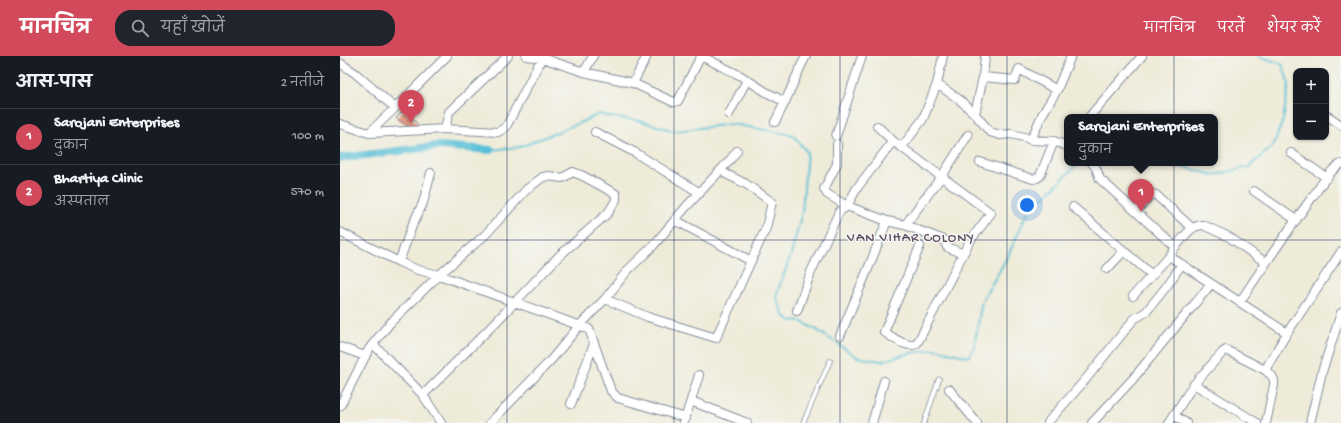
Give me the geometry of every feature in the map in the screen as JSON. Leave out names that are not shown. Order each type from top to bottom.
[{"type":"street","points":[[369,133],[447,56]]},
{"type":"street","points":[[445,129],[449,112],[508,56]]},
{"type":"street","points":[[527,56],[542,58],[584,72],[633,83],[674,102],[678,101],[701,56],[785,102]]},
{"type":"street","points":[[584,72],[593,56]]},
{"type":"street","points":[[633,83],[647,56]]},
{"type":"street","points":[[774,122],[806,56]]},
{"type":"street","points":[[862,56],[836,140],[837,164],[824,189],[827,194],[847,206],[944,240],[947,247],[963,254]]},
{"type":"street","points":[[902,147],[923,118],[937,84],[943,56]]},
{"type":"street","points":[[975,114],[983,77],[985,56]]},
{"type":"street","points":[[1031,140],[1042,115],[1057,90],[1071,56]]},
{"type":"street","points":[[1092,114],[1142,56]]},
{"type":"street","points":[[340,124],[369,133],[445,129],[498,132],[506,127],[542,58]]},
{"type":"street","points":[[340,64],[355,73],[395,108]]},
{"type":"street","points":[[983,77],[1015,80],[1019,69],[1057,90]]},
{"type":"street","points":[[729,114],[747,80]]},
{"type":"street","points":[[937,84],[960,100],[975,114],[990,132],[1000,135],[1011,134],[1031,140],[1054,141],[1064,144]]},
{"type":"street","points":[[1329,117],[1341,125]]},
{"type":"street","points":[[877,126],[893,141],[991,213],[970,241],[919,340],[916,344],[903,344],[884,332],[920,246]]},
{"type":"street","points":[[595,132],[634,152],[700,193]]},
{"type":"street","points":[[905,226],[942,176],[968,135]]},
{"type":"street","points":[[797,311],[811,272],[839,212],[847,206],[857,188],[893,141]]},
{"type":"street","points":[[980,162],[1033,179],[1037,178],[1040,176],[1054,141]]},
{"type":"street","points":[[490,423],[551,360],[580,325],[605,299],[628,270],[653,246],[737,151]]},
{"type":"street","points":[[1291,153],[1327,178]]},
{"type":"street","points":[[1240,302],[1296,220],[1327,178],[1337,166],[1341,164]]},
{"type":"street","points":[[1094,166],[1100,179],[1175,247]]},
{"type":"street","points":[[340,406],[365,356],[390,323],[439,275],[486,235],[527,189],[543,177],[549,176],[562,178],[573,172],[616,194],[616,200],[608,213],[559,256],[423,395]]},
{"type":"street","points":[[399,262],[412,226],[423,203],[431,173]]},
{"type":"street","points":[[605,299],[648,317],[716,338],[766,228],[772,202],[746,184],[726,174]]},
{"type":"street","points":[[1254,191],[1296,220]]},
{"type":"street","points":[[1136,212],[1151,194],[1156,195],[1192,228]]},
{"type":"street","points":[[1073,207],[1152,276]]},
{"type":"street","points":[[675,220],[751,261]]},
{"type":"street","points":[[840,336],[887,221]]},
{"type":"street","points":[[1133,296],[1152,276],[1192,228],[1198,225],[1203,225],[1229,237],[1266,262]]},
{"type":"street","points":[[340,232],[418,270],[439,275],[589,329],[611,391],[614,396],[618,398],[685,421],[699,375]]},
{"type":"street","points":[[1107,269],[1124,251]]},
{"type":"street","points":[[1265,370],[1287,333],[1341,252]]},
{"type":"street","points":[[1169,256],[1287,333]]},
{"type":"street","points":[[1048,423],[1086,380],[1134,319],[1146,312],[1182,264]]},
{"type":"street","points":[[1092,423],[1132,380],[1211,284]]},
{"type":"street","points":[[1310,423],[1322,372],[1341,313]]},
{"type":"street","points":[[373,344],[423,395],[441,423]]},
{"type":"street","points":[[571,404],[594,344]]},
{"type":"street","points":[[340,347],[365,356]]},
{"type":"street","points":[[1169,423],[1194,384],[1226,350],[1265,370],[1272,376],[1274,385],[1266,423]]},
{"type":"street","points":[[872,423],[884,380]]},
{"type":"street","points":[[1194,384],[1257,423]]},
{"type":"street","points":[[949,389],[977,423]]},
{"type":"street","points":[[691,400],[747,423]]},
{"type":"street","points":[[1174,415],[1186,423]]},
{"type":"lane","points":[[803,423],[830,361]]},
{"type":"lane","points":[[924,423],[938,379]]},
{"type":"building","points":[[404,110],[419,125],[411,128],[396,118]]},
{"type":"waterway","points":[[1173,166],[1214,175],[1249,167],[1273,146],[1283,120],[1289,84],[1282,64],[1258,56]]},
{"type":"waterway","points":[[491,150],[520,147],[599,114],[641,121],[674,131],[732,124],[793,135],[807,152],[802,212],[791,255],[776,296],[784,316],[791,321],[798,320],[817,330],[857,357],[881,361],[911,353],[936,349],[968,357],[974,347],[982,301],[1008,256],[1027,213],[1076,166]]},
{"type":"waterway","points":[[340,158],[439,146],[491,150]]},
{"type":"place","name":"Bhartiya Clinic","points":[[411,123]]},
{"type":"place","name":"Sarojani Enterprises","points":[[1141,212]]},
{"type":"district","name":"VAN VIHAR COLONY","points":[[911,238]]}]
